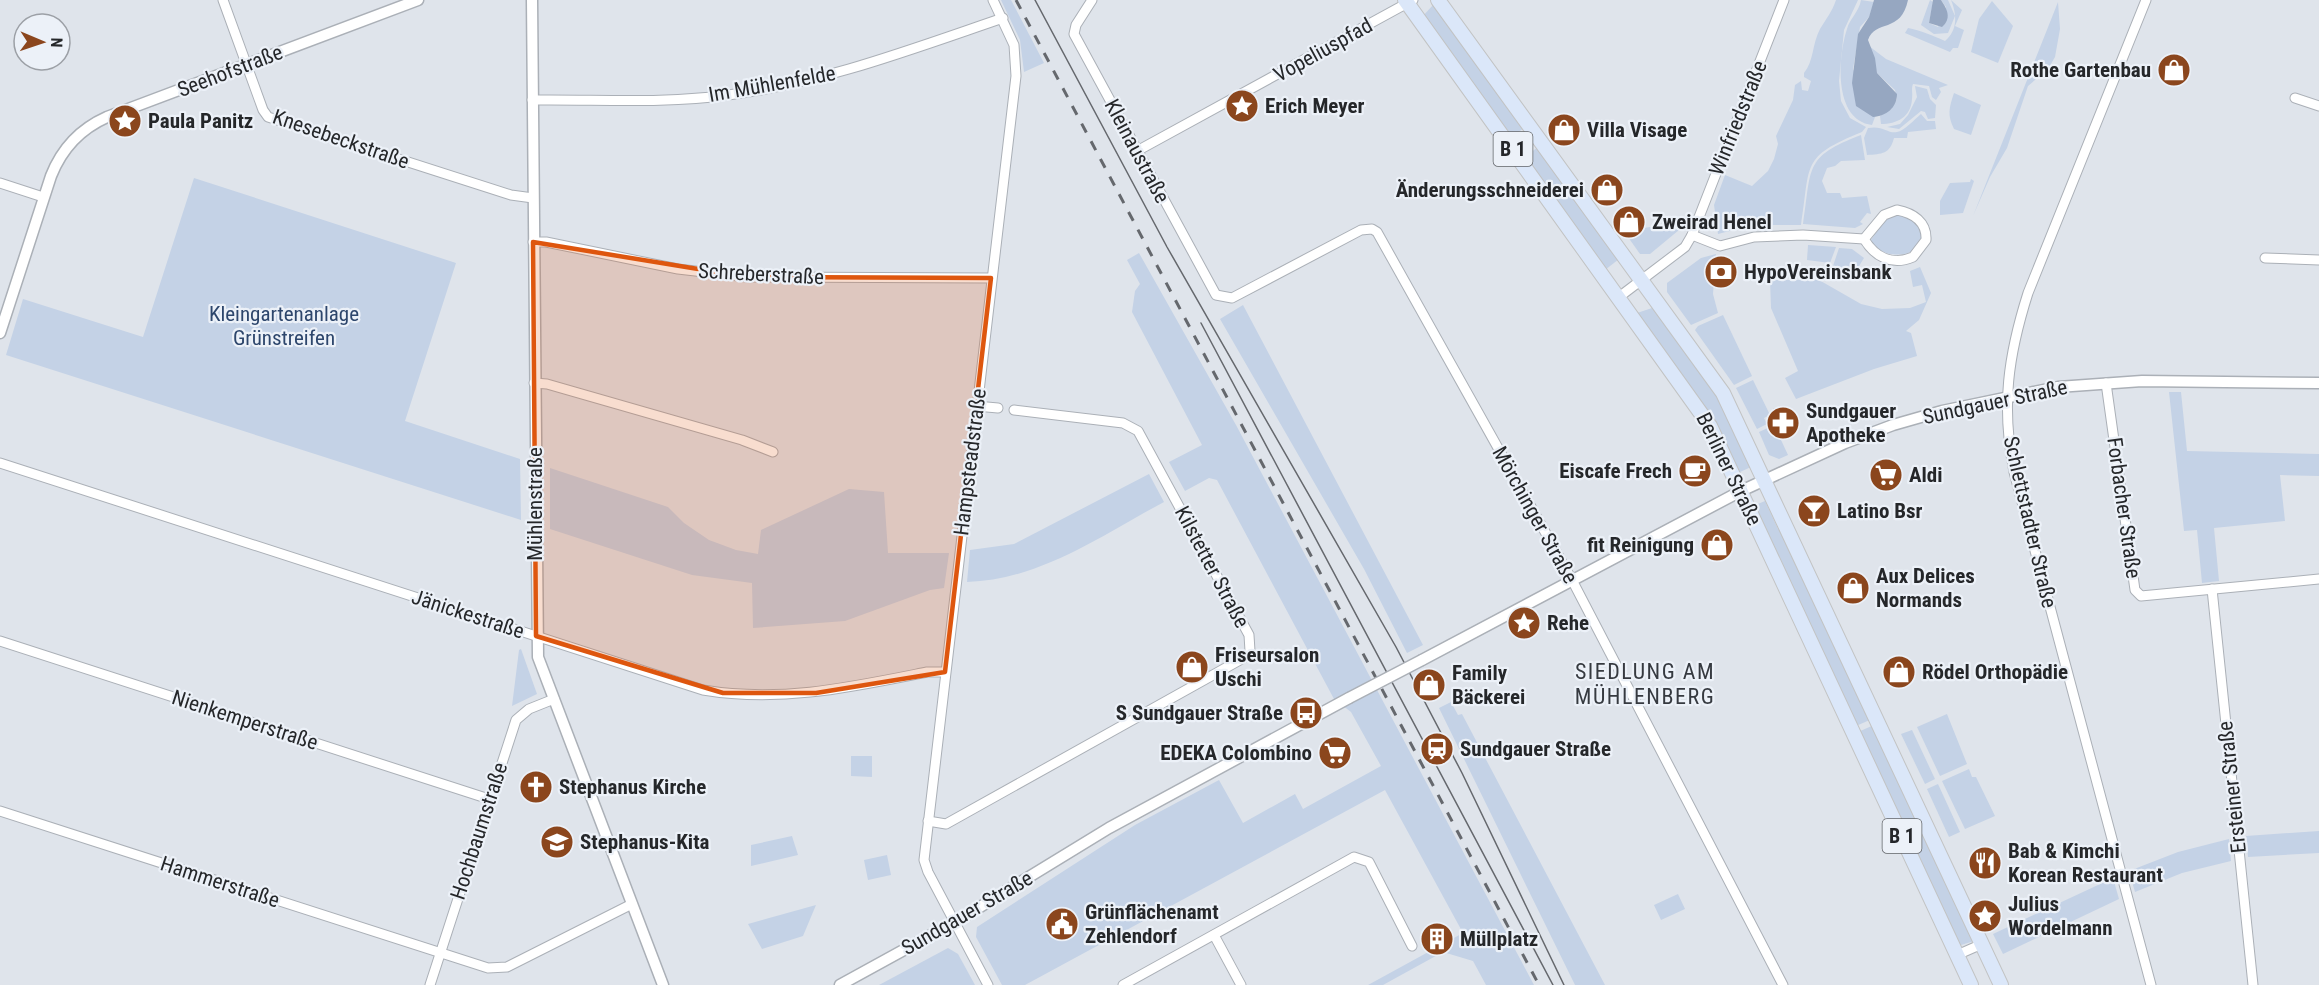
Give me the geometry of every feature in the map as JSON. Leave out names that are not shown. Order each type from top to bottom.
[{"type":"main road","name":"Berliner Straße","points":[[1438,0],[1723,393],[2001,985]]},
{"type":"main road","name":"Berliner Straße","points":[[1409,1],[1704,415],[1971,985]]},
{"type":"street","name":"Knesebeckstraße","points":[[223,0],[263,110],[268,117],[511,195],[533,198]]},
{"type":"street","name":"Seehofstraße","points":[[0,333],[44,197],[62,153],[91,125],[418,0]]},
{"type":"street","name":"Mühlenstraße","points":[[532,0],[536,636],[538,657],[663,985]]},
{"type":"street","name":"Hampsteadstraße","points":[[988,985],[954,923],[924,860],[1016,69],[1014,45],[993,0]]},
{"type":"street","name":"Kleinaustraße","points":[[1092,0],[1076,25],[1074,34],[1210,286],[1216,295],[1223,298]]},
{"type":"street","name":"Winfriedstraße","points":[[1620,297],[1685,247],[1692,235],[1784,0]]},
{"type":"street","name":"Schlettstadter Straße","points":[[2146,0],[2028,293],[2012,350],[2006,396],[2007,431],[2014,472],[2151,985]]},
{"type":"street","name":"Vopeliuspfad","points":[[1137,152],[1409,1]]},
{"type":"street","name":"Im Mühlenfelde","points":[[532,100],[681,98],[767,89],[841,73],[1003,18]]},
{"type":"street","points":[[2295,98],[2319,106]]},
{"type":"street","points":[[0,183],[44,197]]},
{"type":"street","points":[[1692,235],[1720,246],[1754,237],[1826,235],[1864,239],[1877,255],[1889,260],[1901,260],[1918,254],[1926,240],[1926,233],[1916,218],[1897,210],[1884,215],[1864,239]]},
{"type":"street","name":"Mörchinger Straße","points":[[1223,298],[1232,298],[1361,230],[1374,230],[1572,580],[1783,985]]},
{"type":"street","name":"Schreberstraße","points":[[533,242],[546,242],[678,270],[747,277],[991,278]]},
{"type":"street","points":[[2265,258],[2319,260]]},
{"type":"street","name":"Sundgauer Straße","points":[[840,985],[954,923],[1109,828],[1349,698],[1741,491],[1845,443],[1893,425],[2006,396],[2058,387],[2174,380],[2319,382]]},
{"type":"street","points":[[534,383],[547,384],[742,440],[773,452]]},
{"type":"street","name":"Forbacher Straße","points":[[2106,383],[2135,590],[2142,596],[2319,579]]},
{"type":"street","points":[[976,406],[998,408]]},
{"type":"street","name":"Kilstetter Straße","points":[[928,822],[946,824],[1247,656],[1250,651],[1249,635],[1138,431],[1123,423],[1014,410]]},
{"type":"street","name":"Jänickestraße","points":[[0,463],[703,690],[740,695],[816,693],[927,672],[945,672]]},
{"type":"street","name":"Ersteiner Straße","points":[[2212,589],[2253,985]]},
{"type":"street","name":"Nienkemperstraße","points":[[0,641],[489,799]]},
{"type":"street","name":"Hochbaumstraße","points":[[430,985],[516,720],[529,709],[554,699]]},
{"type":"street","name":"Hammerstraße","points":[[0,811],[488,968],[503,968],[632,904]]},
{"type":"street","points":[[1123,985],[1354,857],[1369,862],[1412,946]]},
{"type":"street","points":[[1214,935],[1241,985]]},
{"type":"street","points":[[1957,955],[1982,944]]},
{"type":"highlighted area","points":[[533,242],[747,277],[991,278],[945,672],[816,693],[723,693],[536,636]]},
{"type":"green space","points":[[1001,0],[1011,0],[1044,63],[1024,72],[1020,40]]},
{"type":"green space","points":[[1836,0],[1858,0],[1844,30],[1839,81],[1841,101],[1850,118],[1866,127],[1862,132],[1828,148],[1812,165],[1808,175],[1801,225],[1753,225],[1718,234],[1714,205],[1725,175],[1752,186],[1768,171],[1778,144],[1776,136],[1793,100],[1795,85],[1801,81],[1802,90],[1808,91],[1811,81],[1804,77],[1804,73],[1810,63],[1817,35]]},
{"type":"green space","points":[[1861,0],[1874,2],[1869,17],[1860,27],[1853,69],[1875,117],[1872,125],[1859,121],[1850,112],[1842,85],[1844,41],[1848,25]]},
{"type":"green space","points":[[1930,0],[1933,2],[1929,23],[1938,27],[1946,7],[1941,0],[1948,0],[1955,16],[1948,33],[1934,34],[1921,25]]},
{"type":"green space","points":[[1951,0],[1962,10],[1955,26],[1964,30],[1958,48],[1953,48],[1950,52],[1905,33],[1908,28],[1945,41],[1952,32],[1955,22]]},
{"type":"green space","points":[[1992,1],[2013,26],[1998,63],[1971,52],[1979,19]]},
{"type":"green space","points":[[2058,2],[2060,29],[2055,57],[2048,69],[2028,86],[2007,148],[1990,177],[1973,216]]},
{"type":"green space","points":[[1434,4],[1524,128],[1510,138],[1422,17]]},
{"type":"green space","points":[[1869,46],[1886,59],[1948,85],[1939,88],[1941,92],[1936,100],[1932,97],[1929,86],[1913,84],[1911,105],[1906,115],[1898,121],[1881,124],[1880,116],[1891,109],[1897,99],[1895,90],[1877,73]]},
{"type":"green space","points":[[1915,86],[1927,89],[1930,99],[1936,105],[1935,118],[1928,119],[1925,112],[1921,111],[1899,129],[1887,127],[1900,124],[1908,115],[1917,97]]},
{"type":"green space","points":[[1954,93],[1981,105],[1971,135],[1954,129],[1950,120]]},
{"type":"green space","points":[[1921,114],[1927,121],[1935,121],[1936,129],[1908,132],[1907,138],[1894,138],[1885,152],[1867,155],[1864,138],[1868,128],[1897,132]]},
{"type":"green space","points":[[1861,135],[1865,160],[1841,161],[1827,168],[1822,181],[1827,193],[1840,193],[1842,198],[1867,196],[1871,214],[1867,213],[1860,222],[1863,224],[1855,228],[1803,224],[1810,177],[1814,167],[1829,150]]},
{"type":"green space","points":[[1538,147],[1619,259],[1605,270],[1525,157]]},
{"type":"green space","name":"Kleingartenanlage Grünstreifen","points":[[194,178],[456,263],[405,421],[520,459],[521,520],[6,355],[23,299],[143,337]]},
{"type":"green space","points":[[1971,179],[1974,181],[1963,213],[1940,215],[1940,201],[1950,183],[1970,182]]},
{"type":"green space","points":[[1900,213],[1912,218],[1924,235],[1913,251],[1895,255],[1883,252],[1871,240],[1886,218]]},
{"type":"green space","points":[[1662,225],[1679,230],[1650,254],[1640,254],[1628,237],[1644,228]]},
{"type":"green space","points":[[1808,245],[1836,247],[1830,263],[1807,260]]},
{"type":"green space","points":[[1839,248],[1852,249],[1864,258],[1853,276],[1833,266]]},
{"type":"green space","points":[[1139,253],[1236,425],[1534,985],[1486,985],[1473,961],[1443,952],[1383,985],[1368,985],[1463,933],[1385,790],[1025,985],[1002,985],[976,937],[977,927],[1135,825],[1219,780],[1243,823],[1295,794],[1303,809],[1381,766],[1351,712],[1334,699],[1217,480],[1209,478],[1185,491],[1169,462],[1202,445],[1132,312],[1135,291],[1140,284],[1127,260]]},
{"type":"green space","points":[[1716,254],[1713,294],[1718,313],[1691,325],[1667,292],[1667,283],[1701,258]]},
{"type":"green space","points":[[1920,267],[1931,293],[1919,320],[1906,331],[1911,333],[1917,356],[1874,369],[1796,399],[1785,378],[1798,371],[1771,308],[1770,280],[1819,280],[1861,304],[1882,309],[1910,308],[1926,302],[1922,285],[1913,287],[1910,271]]},
{"type":"green space","points":[[1243,305],[1423,645],[1407,653],[1364,569],[1220,319]]},
{"type":"green space","points":[[1655,307],[1715,391],[1753,466],[1738,473],[1707,410],[1637,313]]},
{"type":"green space","points":[[1723,315],[1752,376],[1734,385],[1695,330],[1698,326]]},
{"type":"green space","points":[[1753,380],[1770,415],[1764,418],[1767,424],[1757,429],[1736,388]]},
{"type":"green space","points":[[2169,392],[2181,392],[2187,451],[2319,454],[2319,476],[2280,475],[2285,521],[2214,528],[2219,581],[2202,583],[2197,530],[2184,531]]},
{"type":"green space","points":[[1774,425],[1788,455],[1779,459],[1769,455],[1759,432]]},
{"type":"green space","points":[[550,468],[668,507],[684,523],[709,540],[736,550],[758,554],[761,530],[849,489],[884,492],[888,553],[949,553],[944,588],[930,590],[845,621],[753,628],[752,583],[692,575],[550,529]]},
{"type":"green space","points":[[1149,474],[1164,502],[1070,554],[1045,565],[994,579],[967,582],[970,550],[1014,544]]},
{"type":"green space","points":[[1765,501],[1778,529],[1787,537],[1872,719],[1856,726],[1753,506]]},
{"type":"green space","points":[[521,649],[537,694],[512,706],[519,650]]},
{"type":"green space","points":[[1451,702],[1458,715],[1462,714],[1605,985],[1575,985],[1439,708]]},
{"type":"green space","points":[[1947,714],[1967,764],[1940,776],[1917,727]]},
{"type":"green space","points":[[1874,725],[1974,941],[1958,946],[1858,732]]},
{"type":"green space","points":[[1912,730],[1935,779],[1925,784],[1901,734]]},
{"type":"green space","points":[[851,756],[872,756],[872,777],[851,776]]},
{"type":"green space","points":[[1969,769],[1972,777],[1976,777],[1995,816],[1965,829],[1942,781]]},
{"type":"green space","points":[[1938,784],[1960,832],[1949,837],[1927,789]]},
{"type":"green space","points":[[2319,831],[2319,853],[2248,857],[2246,836]]},
{"type":"green space","points":[[792,836],[798,855],[751,866],[751,845]]},
{"type":"green space","points":[[2229,839],[2231,861],[2182,873],[2135,892],[2129,871],[2178,852]]},
{"type":"green space","points":[[887,855],[891,875],[868,880],[864,860]]},
{"type":"green space","points":[[2113,878],[2119,899],[2003,954],[1993,934]]},
{"type":"green space","points":[[1678,894],[1685,909],[1661,920],[1654,905]]},
{"type":"green space","points":[[816,905],[803,936],[762,949],[748,924]]},
{"type":"green space","points":[[948,948],[958,954],[975,985],[879,985]]},
{"type":"shaded area","points":[[1874,0],[1908,0],[1900,18],[1876,30],[1868,40],[1875,58],[1877,73],[1897,94],[1897,99],[1890,110],[1873,117],[1856,106],[1852,83],[1858,34],[1869,17]]},
{"type":"shaded area","points":[[1933,0],[1941,0],[1947,10],[1948,17],[1942,27],[1929,23]]},
{"type":"tram line","points":[[1035,0],[1167,247],[1396,647],[1462,773],[1564,985]]},
{"type":"tram line","points":[[1201,323],[1553,985]]},
{"type":"railway","points":[[1016,0],[1539,985]]},
{"type":"place","name":"Rothe Gartenbau","points":[[2174,70]]},
{"type":"place","name":"Erich Meyer","points":[[1242,106]]},
{"type":"place","name":"Paula Panitz","points":[[125,121]]},
{"type":"place","name":"Villa Visage","points":[[1564,130]]},
{"type":"place","name":"Änderungsschneiderei","points":[[1607,190]]},
{"type":"place","name":"Zweirad Henel","points":[[1629,222]]},
{"type":"place","name":"HypoVereinsbank","points":[[1721,272]]},
{"type":"place","name":"Sundgauer Apotheke","points":[[1783,423]]},
{"type":"place","name":"Eiscafe Frech","points":[[1695,471]]},
{"type":"place","name":"Aldi","points":[[1886,475]]},
{"type":"place","name":"Latino Bsr","points":[[1814,511]]},
{"type":"place","name":"fit Reinigung","points":[[1717,545]]},
{"type":"place","name":"Aux Delices Normands","points":[[1853,588]]},
{"type":"place","name":"Rehe","points":[[1524,623]]},
{"type":"place","name":"Friseursalon Uschi","points":[[1192,667]]},
{"type":"place","name":"Rödel Orthopädie","points":[[1899,672]]},
{"type":"place","name":"Family Bäckerei","points":[[1429,685]]},
{"type":"place","name":"S Sundgauer Straße","points":[[1306,713]]},
{"type":"place","name":"Sundgauer Straße","points":[[1437,749]]},
{"type":"place","name":"EDEKA Colombino","points":[[1335,753]]},
{"type":"place","name":"Stephanus Kirche","points":[[536,787]]},
{"type":"place","name":"Stephanus-Kita","points":[[557,842]]},
{"type":"place","name":"Bab & Kimchi Korean Restaurant","points":[[1985,863]]},
{"type":"place","name":"Julius Wordelmann","points":[[1985,916]]},
{"type":"place","name":"Grünflächenamt Zehlendorf","points":[[1062,924]]},
{"type":"place","name":"Müllplatz","points":[[1437,939]]},
{"type":"district","name":"SIEDLUNG AM MÜHLENBERG","points":[[1645,684]]}]
